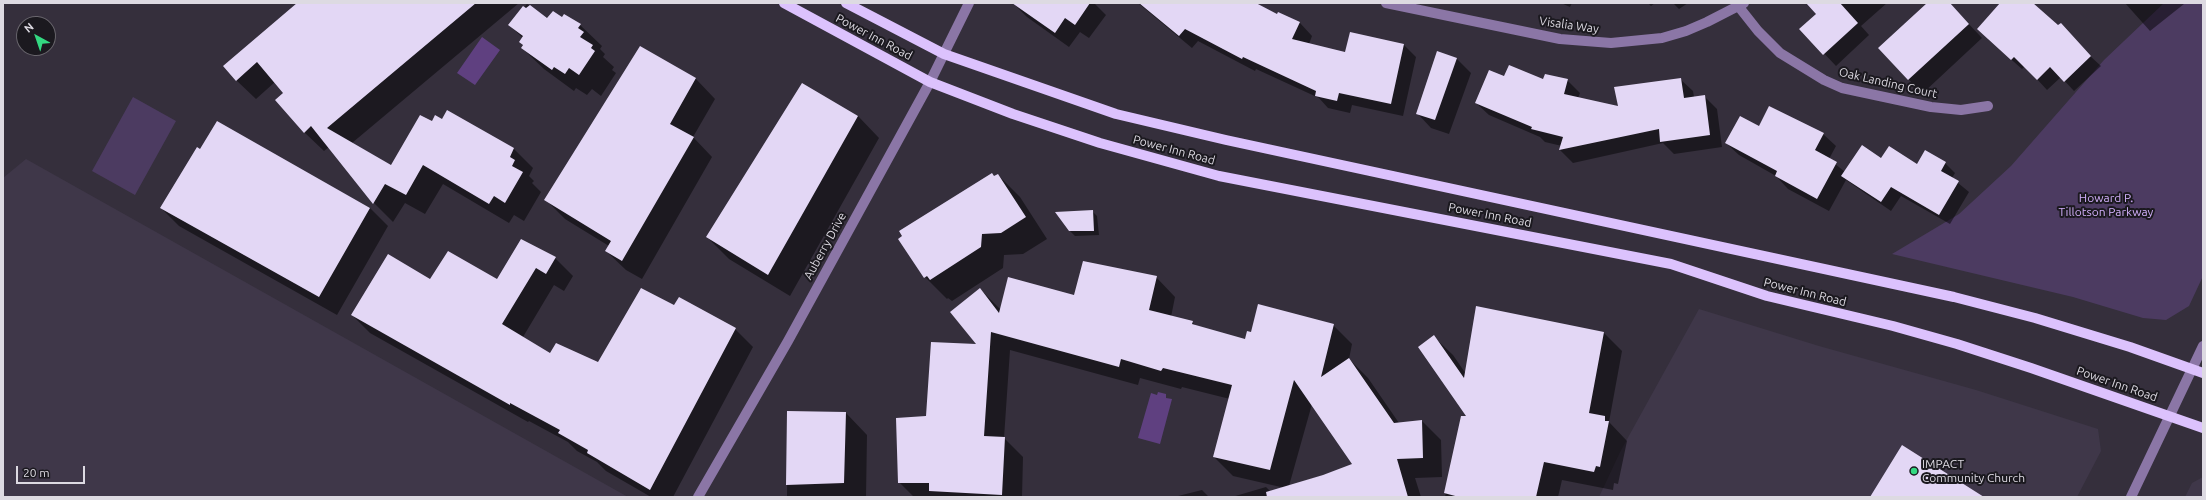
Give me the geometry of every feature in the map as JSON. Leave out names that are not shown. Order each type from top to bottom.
[{"type":"main road","name":"Power Inn Road","points":[[784,3],[930,82],[1013,114],[1100,143],[1212,174],[1671,264],[1767,296],[1893,326],[1958,344],[2203,428]]},
{"type":"main road","name":"Power Inn Road","points":[[846,3],[944,54],[989,68],[1116,114],[1226,140],[1954,297],[2035,318],[2192,368],[2203,373]]},
{"type":"street","name":"Auberry Drive","points":[[698,497],[788,341],[930,82],[969,3]]},
{"type":"street","name":"Visalia Way","points":[[1386,3],[1410,5],[1560,39],[1611,44],[1662,38],[1686,31],[1741,5]]},
{"type":"street","name":"Oak Landing Court","points":[[1741,5],[1758,31],[1780,53],[1824,80],[1842,88],[1931,107],[1961,110],[1988,106]]},
{"type":"street","points":[[2131,497],[2203,346]]},
{"type":"shaded area","points":[[482,37],[500,50],[475,85],[457,73]]},
{"type":"shaded area","points":[[26,159],[628,497],[3,497],[3,178]]},
{"type":"shaded area","points":[[1699,309],[1819,346],[1976,390],[2098,429],[2101,451],[2077,497],[1599,497],[1620,452]]},
{"type":"shaded area","points":[[1158,392],[1166,394],[1166,398],[1172,399],[1160,444],[1138,438],[1151,393],[1157,395]]},
{"type":"shaded area","points":[[2203,477],[2203,497],[2185,497],[2192,483]]},
{"type":"green space","name":"Howard P. Tillotson Parkway","points":[[2164,3],[2203,3],[2203,276],[2189,306],[2166,320],[2143,318],[2073,297],[1892,254],[1959,214],[2011,166],[2104,60]]},
{"type":"green space","points":[[133,97],[176,121],[135,195],[92,171]]},
{"type":"building","points":[[297,3],[476,3],[327,128],[391,165],[420,115],[432,121],[435,115],[442,119],[447,110],[514,148],[510,157],[515,160],[512,166],[523,172],[505,203],[494,196],[489,204],[423,165],[406,195],[385,184],[373,204],[311,126],[304,133],[275,100],[283,93],[257,62],[236,81],[223,66]]},
{"type":"building","points":[[1012,3],[1090,3],[1075,25],[1065,18],[1055,33]]},
{"type":"building","points":[[1139,3],[1256,3],[1277,14],[1278,12],[1300,22],[1292,39],[1345,52],[1350,32],[1404,44],[1391,104],[1339,93],[1337,101],[1315,96],[1316,91],[1243,57],[1242,59],[1185,29],[1179,36]]},
{"type":"building","points":[[1806,3],[1840,3],[1858,23],[1823,55],[1799,29],[1816,14]]},
{"type":"building","points":[[1927,3],[1950,3],[1969,24],[1908,80],[1878,48]]},
{"type":"building","points":[[2000,3],[2033,3],[2058,25],[2061,23],[2091,56],[2064,82],[2050,67],[2037,80],[2014,57],[2011,60],[1977,29]]},
{"type":"building","points":[[530,5],[547,18],[553,11],[562,17],[564,14],[581,24],[578,28],[584,32],[580,37],[593,45],[591,48],[595,51],[579,75],[569,68],[565,74],[554,67],[552,70],[521,48],[523,45],[519,42],[523,36],[508,25],[523,6],[526,8]]},
{"type":"building","points":[[640,46],[696,78],[670,124],[694,137],[622,261],[605,251],[611,241],[544,200]]},
{"type":"building","points":[[1437,51],[1457,58],[1435,120],[1416,114]]},
{"type":"building","points":[[1509,65],[1543,79],[1545,74],[1568,79],[1564,94],[1618,106],[1614,87],[1681,78],[1684,98],[1705,95],[1710,135],[1660,142],[1659,129],[1559,150],[1563,137],[1531,129],[1532,127],[1475,103],[1489,70],[1504,76]]},
{"type":"building","points":[[802,83],[858,116],[768,275],[706,237]]},
{"type":"building","points":[[1769,106],[1824,133],[1815,150],[1837,162],[1817,199],[1775,176],[1777,171],[1725,143],[1740,116],[1759,126]]},
{"type":"building","points":[[217,121],[370,208],[319,297],[160,208],[197,147],[200,149]]},
{"type":"building","points":[[1862,145],[1881,158],[1889,146],[1917,164],[1925,150],[1946,162],[1941,171],[1959,181],[1939,215],[1891,187],[1881,202],[1841,176]]},
{"type":"building","points":[[992,173],[994,176],[998,174],[1026,217],[1001,233],[982,234],[981,247],[930,280],[927,276],[924,278],[898,239],[902,236],[899,231]]},
{"type":"building","points":[[1093,210],[1094,231],[1069,231],[1055,212]]},
{"type":"building","points":[[521,239],[556,257],[546,274],[536,268],[502,324],[550,353],[556,343],[598,362],[641,288],[674,305],[679,297],[736,328],[650,490],[587,453],[588,450],[558,433],[560,430],[510,403],[510,405],[351,315],[388,254],[430,279],[448,251],[497,279]]},
{"type":"building","points":[[1083,261],[1157,276],[1149,310],[1193,321],[1192,324],[1245,339],[1247,331],[1251,332],[1258,304],[1334,324],[1321,377],[1349,358],[1394,423],[1422,420],[1423,458],[1397,459],[1408,497],[1267,497],[1266,492],[1323,475],[1352,464],[1294,380],[1270,470],[1213,457],[1232,385],[1163,368],[1161,371],[1121,359],[1119,367],[991,332],[984,436],[1005,437],[1002,495],[929,491],[929,483],[898,483],[896,418],[926,416],[931,342],[976,344],[950,312],[980,288],[999,313],[1008,277],[1074,295]]},
{"type":"building","points":[[1476,306],[1604,332],[1589,413],[1605,416],[1605,421],[1609,421],[1600,467],[1596,466],[1594,472],[1544,462],[1536,497],[1459,497],[1444,493],[1461,416],[1466,416],[1418,347],[1434,335],[1464,378]]},
{"type":"building","points":[[787,411],[846,412],[844,483],[786,485]]},
{"type":"building","name":"IMPACT Community Church","points":[[1902,445],[1984,497],[1870,497]]},
{"type":"place","name":"IMPACT Community Church","points":[[1914,471]]}]
